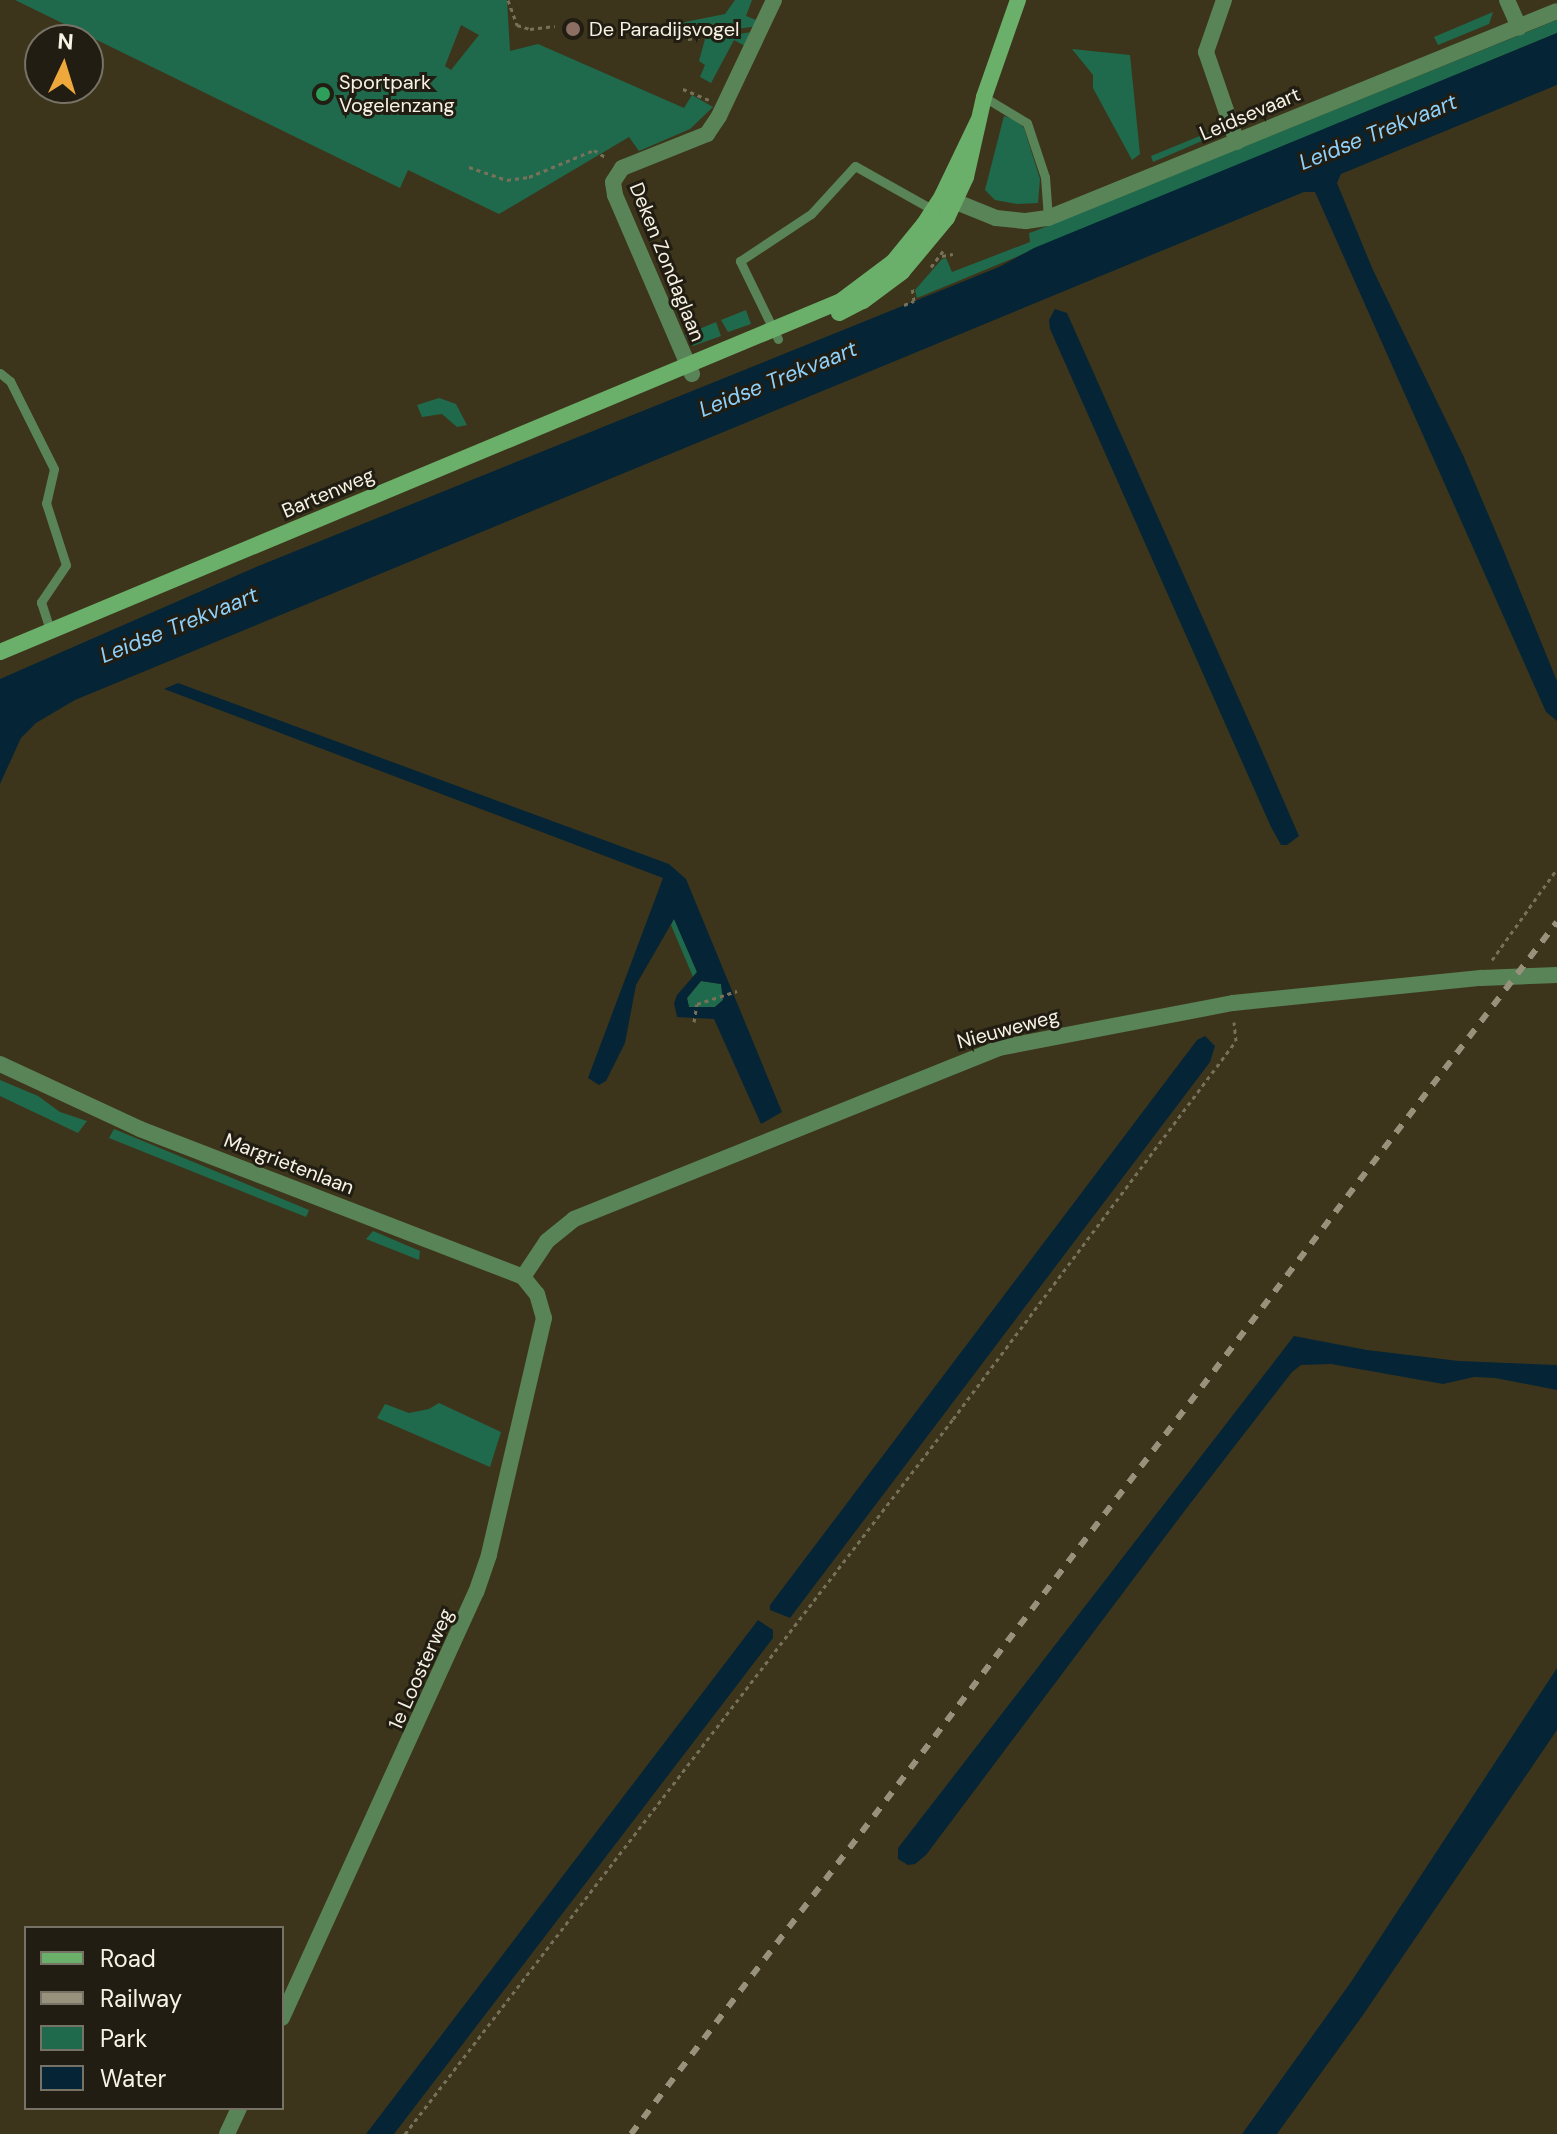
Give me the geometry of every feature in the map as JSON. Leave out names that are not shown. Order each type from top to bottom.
[{"type":"main road","points":[[689,369],[836,314],[884,287],[921,252],[973,152],[984,97],[1018,0]]},
{"type":"main road","name":"Bartenweg","points":[[0,652],[621,395],[651,391],[689,369]]},
{"type":"street","name":"Deken Zondaglaan","points":[[689,369],[615,195],[617,174],[622,168],[707,134],[763,28],[774,0]]},
{"type":"street","points":[[1224,0],[1206,52],[1237,142]]},
{"type":"street","points":[[1507,0],[1519,27]]},
{"type":"street","name":"Leidsevaart","points":[[945,207],[996,218],[1026,221],[1048,218],[1557,11]]},
{"type":"street","name":"Nieuweweg","points":[[523,1277],[547,1241],[574,1219],[906,1082],[999,1048],[1233,1003],[1481,978],[1557,975]]},
{"type":"street","name":"Margrietenlaan","points":[[0,1064],[140,1129],[523,1277]]},
{"type":"street","name":"1e Loosterweg","points":[[284,2014],[476,1592],[489,1555],[544,1318],[537,1294],[523,1277]]},
{"type":"street","points":[[227,2134],[238,2110]]},
{"type":"lane","points":[[984,97],[1027,123],[1045,177],[1048,218]]},
{"type":"lane","points":[[776,335],[740,261],[811,214],[855,166],[945,207]]},
{"type":"lane","points":[[0,373],[10,381],[54,469],[46,503],[66,565],[41,602],[50,630]]},
{"type":"path","points":[[508,0],[517,25],[530,29],[555,26]]},
{"type":"path","points":[[688,39],[763,28]]},
{"type":"path","points":[[683,89],[724,106]]},
{"type":"path","points":[[469,167],[507,180],[518,179],[594,150],[603,154],[617,174]]},
{"type":"path","points":[[942,256],[953,254]]},
{"type":"path","points":[[904,305],[916,300],[913,294]]},
{"type":"path","points":[[1481,978],[1557,869]]},
{"type":"path","points":[[694,1022],[697,1004],[737,991]]},
{"type":"path","points":[[405,2134],[953,1419],[1236,1041],[1233,1003]]},
{"type":"green space","points":[[15,0],[507,0],[510,51],[538,44],[684,108],[692,95],[713,107],[690,129],[639,151],[629,137],[499,214],[408,170],[400,188],[104,43],[104,24],[64,24]],"holes":[[[461,25],[479,35],[451,70],[445,66]]]},
{"type":"green space","points":[[735,0],[752,0],[746,16],[759,21],[758,26],[688,36],[668,30],[672,29],[670,25],[725,14]]},
{"type":"green space","points":[[1493,12],[1489,24],[1438,45],[1434,37]]},
{"type":"green space","points":[[1557,20],[1557,33],[917,298],[915,290],[942,259],[946,258],[952,272],[1030,242],[1029,233]]},
{"type":"green space","points":[[752,32],[747,47],[734,40],[711,83],[700,77],[705,65],[699,61],[705,39]]},
{"type":"green space","points":[[1072,49],[1130,55],[1140,154],[1132,160],[1093,88],[1093,75]]},
{"type":"green space","points":[[1004,116],[1016,120],[1024,128],[1040,179],[1038,203],[1017,204],[995,200],[985,190]]},
{"type":"green space","points":[[1217,129],[1218,134],[1153,162],[1151,156]]},
{"type":"green space","points":[[746,310],[751,324],[728,332],[721,320]]},
{"type":"green space","points":[[716,322],[721,336],[693,346],[685,335]]},
{"type":"green space","points":[[439,398],[456,404],[467,425],[457,427],[442,414],[422,417],[417,405]]},
{"type":"green space","points":[[674,918],[697,972],[693,977],[671,925]]},
{"type":"green space","points":[[701,981],[721,984],[723,1000],[715,1007],[689,1008],[687,998]]},
{"type":"green space","points":[[0,1080],[38,1096],[60,1112],[87,1121],[78,1133],[0,1096]]},
{"type":"green space","points":[[114,1129],[309,1210],[306,1217],[109,1138]]},
{"type":"green space","points":[[373,1231],[420,1251],[419,1260],[366,1239]]},
{"type":"green space","points":[[439,1403],[501,1432],[490,1467],[377,1418],[385,1404],[409,1413],[429,1409]]},
{"type":"water","name":"Leidse Trekvaart","points":[[1557,33],[1557,85],[1341,174],[1337,183],[1373,270],[1463,455],[1557,681],[1557,721],[1546,712],[1315,192],[1304,192],[75,700],[36,723],[21,738],[0,784],[0,679],[256,567],[999,267],[1034,248]]},
{"type":"water","points":[[1055,309],[1067,313],[1299,836],[1287,845],[1281,845],[1271,827],[1050,329],[1049,320]]},
{"type":"water","points":[[178,683],[669,864],[686,879],[782,1112],[761,1124],[714,1019],[677,1017],[674,1003],[677,995],[697,972],[674,919],[636,985],[625,1043],[606,1081],[599,1085],[588,1078],[663,878],[164,689]],"holes":[[[701,981],[721,984],[723,1000],[715,1007],[689,1007],[687,998]]]},
{"type":"water","points":[[1205,1036],[1215,1046],[1210,1062],[790,1618],[770,1610],[770,1605],[1197,1040]]},
{"type":"water","points":[[1294,1336],[1367,1350],[1459,1361],[1557,1365],[1557,1390],[1495,1378],[1474,1377],[1443,1384],[1331,1364],[1301,1365],[1292,1372],[1186,1509],[926,1855],[915,1864],[908,1865],[898,1859],[898,1848]]},
{"type":"water","points":[[758,1620],[773,1630],[773,1638],[394,2134],[366,2134]]},
{"type":"water","points":[[1557,1668],[1557,1730],[1363,2015],[1277,2134],[1242,2134],[1351,1982]]},
{"type":"railway","points":[[631,2134],[1557,922]]},
{"type":"place","name":"De Paradijsvogel","points":[[573,29]]},
{"type":"place","name":"Sportpark Vogelenzang","points":[[323,94]]}]
